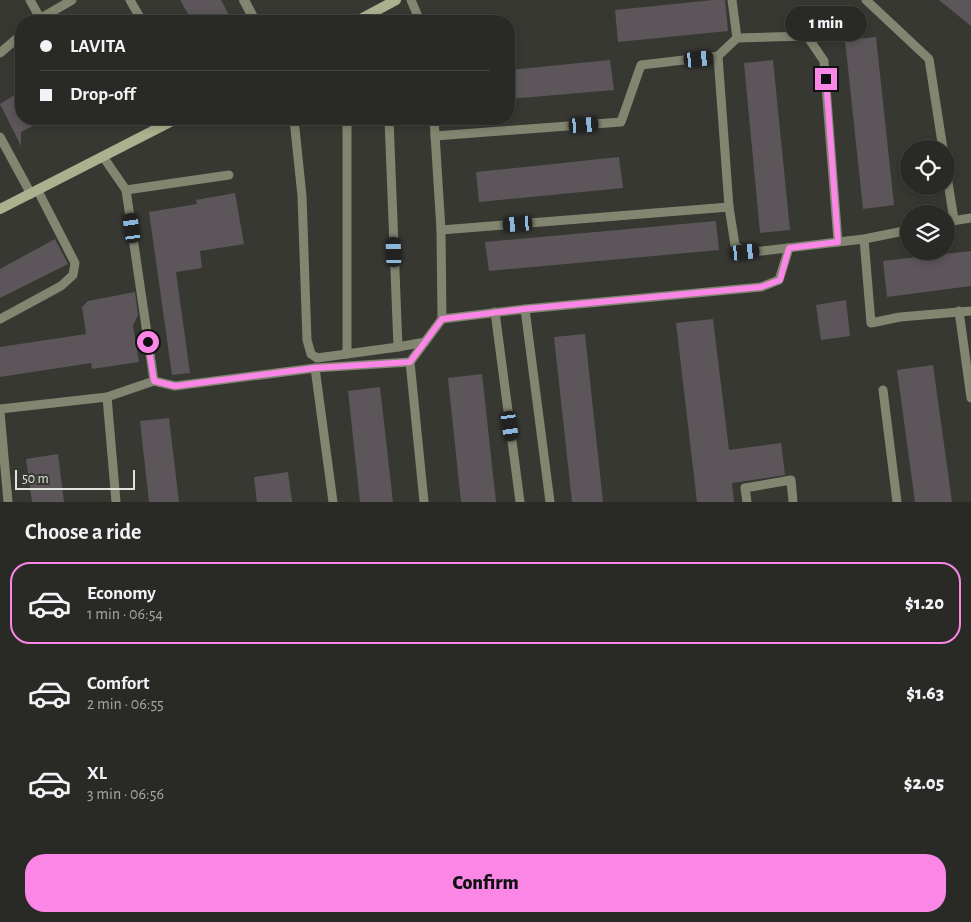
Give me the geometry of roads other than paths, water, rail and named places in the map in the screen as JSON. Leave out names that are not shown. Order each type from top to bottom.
[{"type":"street","points":[[244,0],[252,15]]},
{"type":"street","points":[[371,15],[395,0]]},
{"type":"street","points":[[0,210],[165,125]]},
{"type":"lane","points":[[30,0],[36,15]]},
{"type":"lane","points":[[46,15],[72,0]]},
{"type":"lane","points":[[130,0],[139,15]]},
{"type":"lane","points":[[411,0],[417,15]]},
{"type":"lane","points":[[735,0],[737,38]]},
{"type":"lane","points":[[866,0],[929,59],[942,140]]},
{"type":"lane","points":[[435,136],[621,122],[641,65],[718,56],[737,38],[807,36],[824,61],[838,242]]},
{"type":"lane","points":[[0,53],[15,39]]},
{"type":"lane","points":[[718,56],[729,206],[735,245],[745,252],[864,239],[900,232]]},
{"type":"lane","points":[[295,125],[302,196],[308,350],[317,358],[398,348],[425,342]]},
{"type":"lane","points":[[347,125],[347,354]]},
{"type":"lane","points":[[389,125],[398,348]]},
{"type":"lane","points":[[424,502],[410,362],[442,319],[441,230],[434,125]]},
{"type":"lane","points":[[0,138],[35,192],[75,263],[73,275],[61,286],[0,319]]},
{"type":"lane","points":[[104,158],[126,190],[154,381]]},
{"type":"lane","points":[[126,190],[229,176]]},
{"type":"lane","points":[[441,230],[729,206]]},
{"type":"lane","points":[[955,220],[971,218]]},
{"type":"lane","points":[[864,239],[872,323],[900,317],[971,311]]},
{"type":"lane","points":[[442,319],[524,309],[761,287],[780,280],[789,248]]},
{"type":"lane","points":[[524,309],[550,502]]},
{"type":"lane","points":[[959,311],[971,398]]},
{"type":"lane","points":[[495,312],[520,502]]},
{"type":"lane","points":[[8,502],[0,411],[106,397],[154,381],[175,386],[315,368],[410,362]]},
{"type":"lane","points":[[315,368],[333,502]]},
{"type":"lane","points":[[883,390],[897,502]]},
{"type":"lane","points":[[106,397],[116,502]]},
{"type":"lane","points":[[747,502],[745,488],[790,480],[793,502]]}]
